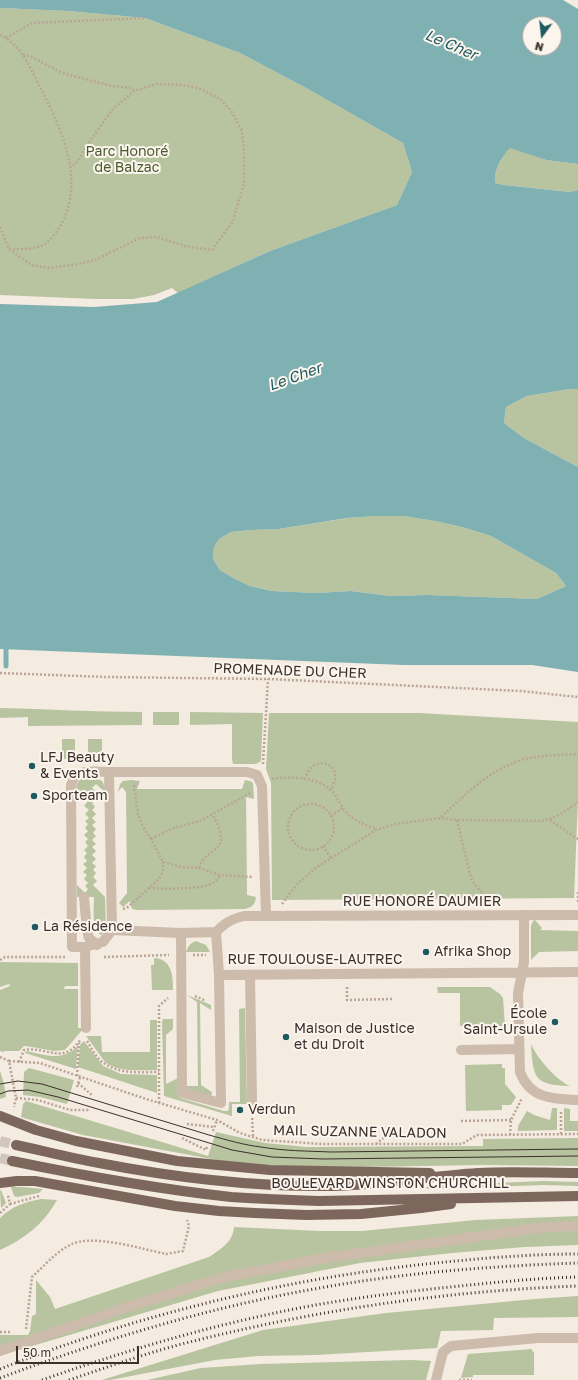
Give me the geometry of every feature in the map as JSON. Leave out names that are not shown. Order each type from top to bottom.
[{"type":"main road","points":[[0,1116],[36,1130],[76,1141],[177,1161],[270,1170],[478,1173]]},
{"type":"main road","name":"BOULEVARD WINSTON CHURCHILL","points":[[16,1145],[143,1171],[248,1184],[286,1186],[335,1186],[388,1183],[478,1173],[578,1173]]},
{"type":"main road","name":"BOULEVARD WINSTON CHURCHILL","points":[[12,1161],[133,1184],[232,1197],[319,1201],[578,1196]]},
{"type":"main road","points":[[3,1186],[17,1181],[35,1182],[219,1211],[306,1215],[361,1214],[421,1208],[491,1198]]},
{"type":"street","points":[[85,952],[72,946],[71,784],[73,779],[79,773],[84,772],[247,772],[257,775],[262,786],[266,916]]},
{"type":"street","points":[[85,952],[106,940],[112,930],[109,772]]},
{"type":"street","points":[[84,897],[87,931],[89,938],[97,945]]},
{"type":"street","name":"RUE HONORÉ DAUMIER","points":[[216,932],[227,922],[234,918],[244,916],[524,916],[578,914]]},
{"type":"street","points":[[524,916],[524,962],[518,993],[520,1072],[526,1090],[532,1090],[544,1096],[578,1100]]},
{"type":"street","points":[[112,930],[181,933],[216,932],[220,975],[221,1103],[182,1093],[181,933]]},
{"type":"street","points":[[85,952],[86,1028]]},
{"type":"street","name":"RUE TOULOUSE-LAUTREC","points":[[220,975],[578,972]]},
{"type":"street","points":[[250,975],[252,1102]]},
{"type":"street","points":[[461,1050],[519,1049]]},
{"type":"street","points":[[0,1352],[133,1305],[225,1277],[325,1258],[522,1230],[575,1226],[578,1224]]},
{"type":"street","points":[[436,1380],[443,1352],[452,1346],[538,1338],[578,1338]]},
{"type":"path","points":[[6,38],[32,23],[146,18]]},
{"type":"path","points":[[0,35],[6,38],[24,55],[60,128],[71,167],[72,185],[70,202],[58,232],[45,244],[30,248],[9,249]]},
{"type":"path","points":[[24,55],[30,56],[62,73],[112,86],[132,88],[134,91]]},
{"type":"path","points":[[0,228],[9,249],[31,265],[49,268],[79,264],[97,259],[140,238],[157,237],[185,246],[212,250],[232,223],[244,184],[244,150],[242,131],[232,112],[220,99],[201,89],[184,85],[156,84],[134,91],[112,110],[87,145],[78,161],[71,167]]},
{"type":"path","name":"PROMENADE DU CHER","points":[[0,673],[106,677],[268,679],[520,691],[578,697]]},
{"type":"path","points":[[257,775],[263,766],[264,759],[268,679]]},
{"type":"path","points":[[441,818],[470,790],[489,775],[508,765],[529,758],[578,754]]},
{"type":"path","points":[[304,779],[309,769],[315,764],[321,762],[328,764],[336,773],[331,790]]},
{"type":"path","points":[[112,914],[128,907],[158,880],[163,872],[163,862],[151,838],[143,827],[138,814],[133,772]]},
{"type":"path","points":[[151,838],[171,829],[189,825],[213,815],[262,786],[268,780],[283,777],[304,779],[323,785],[331,790],[351,817],[376,830]]},
{"type":"path","points":[[281,906],[297,884],[317,867],[376,830],[396,824],[441,818],[457,820],[549,820],[578,802]]},
{"type":"path","points":[[313,804],[326,810],[333,822],[334,829],[329,842],[323,846],[310,850],[296,845],[291,840],[288,833],[288,826],[293,812],[306,805],[313,804]]},
{"type":"path","points":[[330,816],[343,808]]},
{"type":"path","points":[[198,868],[204,857],[218,848],[221,843],[222,836],[213,815]]},
{"type":"path","points":[[457,820],[471,878],[475,886],[493,906]]},
{"type":"path","points":[[549,820],[578,839]]},
{"type":"path","points":[[323,846],[331,858]]},
{"type":"path","points":[[163,862],[182,867],[198,868],[220,875],[247,876],[264,879]]},
{"type":"path","points":[[148,888],[179,889],[199,886],[213,883],[220,875]]},
{"type":"path","points":[[0,960],[5,957],[85,952],[176,955]]},
{"type":"path","points":[[188,955],[208,955]]},
{"type":"path","points":[[347,982],[347,1000],[392,999]]},
{"type":"path","points":[[194,995],[210,1003]]},
{"type":"path","points":[[159,1102],[159,1006],[169,997]]},
{"type":"path","points":[[19,1062],[24,1050],[37,1050],[60,1054],[70,1051],[79,1042],[83,1035],[98,1059],[110,1068],[133,1072],[159,1072]]},
{"type":"path","points":[[76,1076],[79,1042]]},
{"type":"path","name":"MAIL SUZANNE VALADON","points":[[0,1057],[9,1061],[40,1063],[76,1076],[217,1120],[232,1129],[253,1137],[273,1141],[300,1143],[462,1144],[476,1135],[578,1134]]},
{"type":"path","points":[[9,1061],[16,1098],[14,1110]]},
{"type":"path","points":[[77,1087],[80,1077]]},
{"type":"path","points":[[78,1083],[93,1096]]},
{"type":"path","points":[[510,1135],[511,1120],[526,1090]]},
{"type":"path","points":[[16,1098],[38,1100],[70,1110],[89,1110]]},
{"type":"path","points":[[252,1102],[253,1137]]},
{"type":"path","points":[[70,1110],[72,1106]]},
{"type":"path","points":[[561,1108],[561,1135]]},
{"type":"path","points":[[213,1131],[217,1120]]},
{"type":"path","points":[[461,1121],[511,1120]]},
{"type":"path","points":[[187,1124],[214,1128]]},
{"type":"path","points":[[375,1144],[386,1136],[392,1136]]},
{"type":"path","points":[[182,1138],[206,1150],[207,1146]]},
{"type":"path","points":[[3,1186],[10,1204]]},
{"type":"path","points":[[0,1213],[10,1204],[34,1197],[45,1196]]},
{"type":"path","points":[[25,1332],[32,1277],[62,1250],[80,1241],[93,1240],[166,1254],[183,1251],[188,1226],[186,1216]]},
{"type":"path","points":[[0,1332],[13,1332]]},
{"type":"path","points":[[459,1380],[472,1380]]},
{"type":"green space","name":"Parc Honoré de Balzac","points":[[0,8],[68,11],[145,18],[240,53],[306,88],[403,143],[412,172],[397,205],[270,251],[178,293],[172,288],[154,295],[133,299],[0,295]]},
{"type":"green space","points":[[510,147],[546,160],[578,164],[578,190],[570,192],[495,183],[499,164]]},
{"type":"green space","points":[[578,389],[578,467],[524,438],[504,423],[506,407],[527,396]]},
{"type":"green space","points":[[403,516],[435,521],[491,536],[556,573],[566,586],[537,599],[428,595],[391,596],[351,591],[316,593],[272,591],[250,586],[235,579],[220,570],[213,559],[214,547],[219,539],[231,532],[279,529],[348,518]]},
{"type":"green space","points":[[0,708],[142,712],[142,725],[28,726],[28,717],[0,718]]},
{"type":"green space","points":[[153,712],[179,712],[179,725],[153,725]]},
{"type":"green space","points":[[190,712],[263,713],[261,761],[256,764],[233,764],[232,724],[190,725]]},
{"type":"green space","points":[[269,713],[419,713],[578,722],[578,799],[574,898],[272,900],[271,783],[266,769]]},
{"type":"green space","points":[[62,739],[75,739],[75,759],[62,759]]},
{"type":"green space","points":[[88,739],[102,739],[102,759],[88,759]]},
{"type":"green space","points":[[87,777],[96,778],[102,781],[105,787],[105,792],[96,784],[92,788],[96,791],[92,795],[96,799],[92,803],[95,807],[92,810],[96,814],[92,818],[96,822],[92,825],[96,829],[93,833],[96,836],[92,840],[96,844],[92,847],[96,851],[92,855],[96,859],[92,863],[96,866],[93,870],[96,873],[93,877],[97,881],[93,885],[105,897],[106,930],[101,935],[94,923],[94,897],[77,897],[77,885],[85,893],[88,889],[85,886],[88,883],[84,879],[87,875],[83,872],[87,868],[83,864],[87,861],[84,857],[87,853],[84,850],[88,846],[85,842],[88,839],[84,835],[88,831],[85,828],[88,824],[85,821],[89,818],[85,814],[89,810],[84,806],[88,801],[76,789],[79,781]]},
{"type":"green space","points":[[245,780],[253,783],[254,799],[246,797],[247,895],[256,897],[253,905],[245,909],[137,910],[132,909],[130,901],[123,907],[119,903],[127,893],[126,792],[122,787],[118,792],[120,784],[123,781],[140,781],[137,789],[242,789]]},
{"type":"green space","points":[[535,920],[542,928],[540,930],[578,931],[578,951],[539,952],[531,960],[531,926]]},
{"type":"green space","points":[[196,941],[206,945],[210,952],[186,952],[190,945]]},
{"type":"green space","points":[[154,958],[165,961],[168,965],[173,979],[173,990],[152,990],[151,965],[154,965]]},
{"type":"green space","points":[[0,962],[78,963],[78,986],[65,986],[64,989],[78,989],[78,1028],[84,1028],[65,1050],[54,1051],[24,1046],[19,1051],[0,1051],[0,990],[10,986],[9,984],[0,987]]},
{"type":"green space","points":[[437,987],[490,987],[503,998],[505,1026],[460,1026],[460,993],[438,993]]},
{"type":"green space","points":[[187,995],[211,1005],[211,1010],[200,1003],[201,1085],[212,1092],[211,1097],[187,1091],[187,1086],[198,1086],[197,1002]]},
{"type":"green space","points":[[245,1008],[247,1104],[232,1104],[232,1116],[164,1096],[162,1022],[163,1019],[173,1019],[173,1029],[166,1035],[166,1084],[178,1078],[177,1094],[180,1098],[224,1111],[228,1111],[229,1102],[240,1102],[239,1009]]},
{"type":"green space","points":[[150,1020],[157,1020],[157,1070],[130,1070],[111,1066],[105,1062],[86,1036],[101,1036],[102,1052],[150,1052]]},
{"type":"green space","points":[[84,1041],[103,1066],[121,1074],[157,1075],[157,1093],[78,1067],[80,1045]]},
{"type":"green space","points":[[531,1044],[538,1056],[548,1068],[559,1079],[570,1086],[549,1084],[542,1081],[538,1077],[533,1065]]},
{"type":"green space","points":[[78,1046],[76,1069],[25,1053],[26,1051],[60,1056],[72,1051]]},
{"type":"green space","points":[[502,1064],[502,1068],[505,1068],[505,1084],[516,1097],[511,1105],[502,1105],[502,1110],[466,1111],[465,1065]]},
{"type":"green space","points":[[29,1068],[74,1080],[67,1104],[40,1097],[23,1095],[24,1072]]},
{"type":"green space","points":[[0,1071],[6,1097],[0,1099]]},
{"type":"green space","points":[[26,1101],[208,1156],[216,1132],[265,1143],[306,1147],[483,1146],[483,1139],[578,1138],[578,1166],[483,1165],[302,1168],[227,1162],[83,1135],[24,1118],[21,1117],[23,1104]]},
{"type":"green space","points":[[552,1108],[557,1108],[557,1130],[518,1131],[518,1126],[527,1111],[550,1120]]},
{"type":"green space","points":[[564,1108],[570,1109],[570,1121],[578,1121],[578,1131],[564,1131]]},
{"type":"green space","points":[[543,1181],[578,1182],[578,1186],[544,1185],[426,1188],[428,1186]]},
{"type":"green space","points":[[11,1187],[43,1189],[39,1193],[17,1197],[14,1196]]},
{"type":"green space","points":[[1,1190],[6,1203],[1,1208],[0,1191]]},
{"type":"green space","points":[[41,1199],[57,1200],[52,1209],[33,1230],[0,1250],[0,1218],[9,1210],[19,1205]]},
{"type":"green space","points":[[578,1216],[578,1245],[525,1247],[452,1253],[360,1263],[218,1291],[5,1354],[0,1353],[0,1335],[28,1335],[30,1331],[32,1316],[36,1314],[36,1280],[50,1297],[55,1309],[209,1257],[229,1241],[234,1227],[320,1231],[362,1231],[476,1220]]},
{"type":"green space","points":[[578,1296],[578,1317],[494,1318],[493,1330],[441,1331],[437,1348],[316,1355],[258,1356],[215,1360],[110,1380],[102,1380],[263,1330],[386,1313]]},
{"type":"green space","points":[[532,1349],[534,1352],[534,1375],[473,1375],[473,1377],[461,1378],[468,1354]]},
{"type":"green space","points":[[411,1360],[431,1361],[426,1380],[147,1380],[201,1368],[261,1364]]},
{"type":"water","name":"Le Cher","points":[[0,0],[563,0],[578,9],[578,164],[546,160],[510,148],[499,164],[495,183],[570,192],[578,190],[578,389],[527,396],[506,407],[504,423],[524,438],[578,467],[578,672],[532,665],[404,665],[0,649],[0,304],[94,307],[157,302],[270,251],[397,205],[412,172],[403,143],[306,88],[240,53],[145,18],[68,11],[0,8]],"holes":[[[403,516],[462,527],[491,536],[556,573],[566,586],[537,599],[428,595],[391,596],[351,591],[316,593],[272,591],[250,586],[235,579],[220,570],[213,559],[214,547],[219,539],[231,532],[279,529],[347,518]]]},
{"type":"waterway","points":[[6,649],[6,666]]},
{"type":"tunnel","points":[[0,1141],[16,1145]]},
{"type":"tunnel","points":[[0,1158],[12,1161]]},
{"type":"tram line","points":[[0,1084],[18,1081],[42,1084],[222,1139],[248,1145],[278,1149],[331,1152],[578,1149]]},
{"type":"tram line","points":[[0,1094],[8,1091],[28,1090],[58,1097],[232,1150],[272,1157],[323,1159],[578,1156]]},
{"type":"railway","points":[[0,1369],[106,1331],[160,1315],[269,1289],[325,1278],[471,1259],[578,1254]]},
{"type":"railway","points":[[0,1378],[155,1326],[195,1315],[314,1289],[347,1283],[445,1271],[578,1263]]},
{"type":"railway","points":[[42,1380],[141,1347],[242,1320],[310,1306],[404,1292],[519,1280],[578,1277]]},
{"type":"railway","points":[[69,1380],[178,1345],[277,1322],[427,1298],[578,1286]]},
{"type":"place","name":"LFJ Beauty & Events","points":[[32,766]]},
{"type":"place","name":"Sporteam","points":[[34,796]]},
{"type":"place","name":"La Résidence","points":[[35,927]]},
{"type":"place","name":"Afrika Shop","points":[[426,952]]},
{"type":"place","name":"École Saint-Ursule","points":[[555,1022]]},
{"type":"place","name":"Maison de Justice et du Droit","points":[[286,1037]]},
{"type":"place","name":"Verdun","points":[[240,1110]]}]
